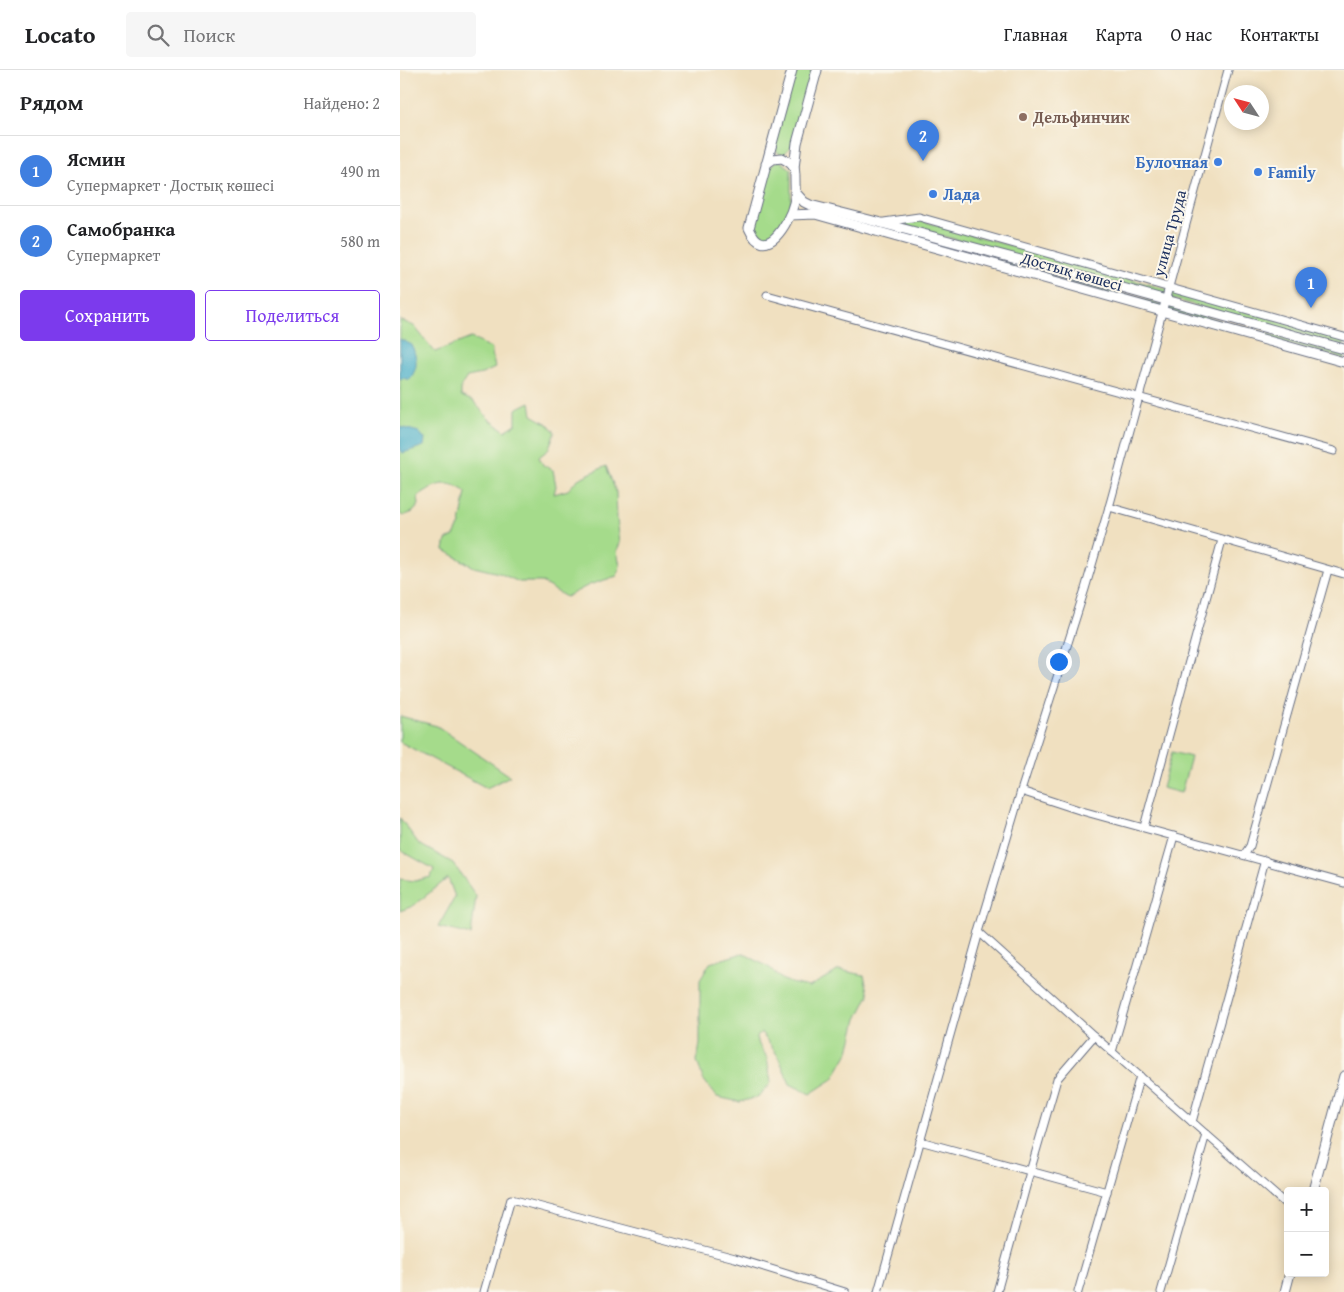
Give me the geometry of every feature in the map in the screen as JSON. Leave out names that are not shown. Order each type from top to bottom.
[{"type":"street","points":[[792,70],[749,228],[756,240],[764,242],[774,240],[780,234],[790,215],[795,192],[794,168],[797,144],[817,70]]},
{"type":"street","name":"улица Труда","points":[[878,1292],[979,932],[1109,507],[1228,70]]},
{"type":"street","points":[[766,164],[773,159],[782,158],[790,162],[794,168]]},
{"type":"street","name":"Достық көшесі","points":[[795,192],[804,202],[810,205],[881,222],[1344,350]]},
{"type":"street","name":"Достық көшесі","points":[[790,215],[815,214],[1344,362]]},
{"type":"street","points":[[881,222],[919,218],[1344,337]]},
{"type":"street","points":[[767,295],[1334,451]]},
{"type":"street","points":[[1109,507],[1344,574]]},
{"type":"street","points":[[1144,827],[1222,540]]},
{"type":"street","points":[[1244,855],[1250,846],[1328,570]]},
{"type":"street","points":[[1021,791],[1082,810],[1344,883]]},
{"type":"street","points":[[1112,1052],[1174,836]]},
{"type":"street","points":[[1192,1122],[1265,860]]},
{"type":"street","points":[[979,932],[1112,1052],[1284,1202]]},
{"type":"street","points":[[997,1292],[1057,1078],[1094,1036]]},
{"type":"street","points":[[1078,1292],[1140,1076]]},
{"type":"street","points":[[1314,1187],[1344,1076]]},
{"type":"street","points":[[1162,1292],[1206,1134]]},
{"type":"street","points":[[920,1141],[1107,1192]]},
{"type":"street","points":[[484,1292],[511,1199],[735,1258],[846,1292]]},
{"type":"street","points":[[1285,1292],[1289,1277]]},
{"type":"green space","points":[[795,70],[812,70],[791,147],[782,154],[778,152],[774,145]]},
{"type":"green space","points":[[779,160],[791,169],[791,206],[777,232],[766,240],[752,231],[769,166]]},
{"type":"green space","points":[[810,208],[1344,355],[1344,359],[809,211]]},
{"type":"green space","points":[[919,220],[1344,339],[1344,346],[899,224]]},
{"type":"green space","points":[[400,320],[414,326],[435,352],[471,338],[491,348],[495,368],[482,374],[467,377],[461,386],[461,396],[473,401],[489,419],[505,431],[516,424],[516,409],[530,402],[532,415],[548,424],[555,432],[548,450],[539,457],[543,465],[553,470],[556,486],[554,494],[568,490],[578,479],[606,466],[616,492],[620,543],[617,551],[620,566],[617,576],[589,585],[566,597],[541,582],[519,582],[499,573],[474,567],[444,550],[446,540],[454,536],[460,524],[466,492],[453,485],[441,484],[430,488],[418,496],[419,505],[413,512],[403,516],[400,514]]},
{"type":"green space","points":[[400,716],[437,726],[510,776],[487,788],[400,742]]},
{"type":"green space","points":[[1172,752],[1191,757],[1181,793],[1162,788]]},
{"type":"green space","points":[[400,818],[419,844],[453,863],[476,896],[471,935],[438,927],[455,897],[448,878],[413,906],[400,911],[400,879],[415,881],[431,877],[434,869],[400,850]]},
{"type":"green space","points":[[743,953],[770,968],[781,979],[809,987],[839,970],[864,975],[869,995],[857,1019],[849,1051],[833,1079],[810,1094],[790,1084],[778,1056],[761,1032],[757,1037],[759,1045],[767,1057],[771,1083],[758,1097],[740,1102],[717,1097],[703,1079],[697,1061],[700,1044],[700,980],[710,963]]},
{"type":"water","points":[[400,339],[412,345],[415,355],[416,367],[409,380],[404,378],[400,380]]},
{"type":"water","points":[[400,427],[419,432],[425,439],[424,446],[403,453],[400,450]]},
{"type":"place","name":"Дельфинчик","points":[[1023,117]]},
{"type":"place","name":"Самобранка","points":[[923,161]]},
{"type":"place","name":"Булочная","points":[[1218,162]]},
{"type":"place","name":"Family","points":[[1258,172]]},
{"type":"place","name":"Лада","points":[[933,194]]},
{"type":"place","name":"Ясмин","points":[[1311,308]]}]
